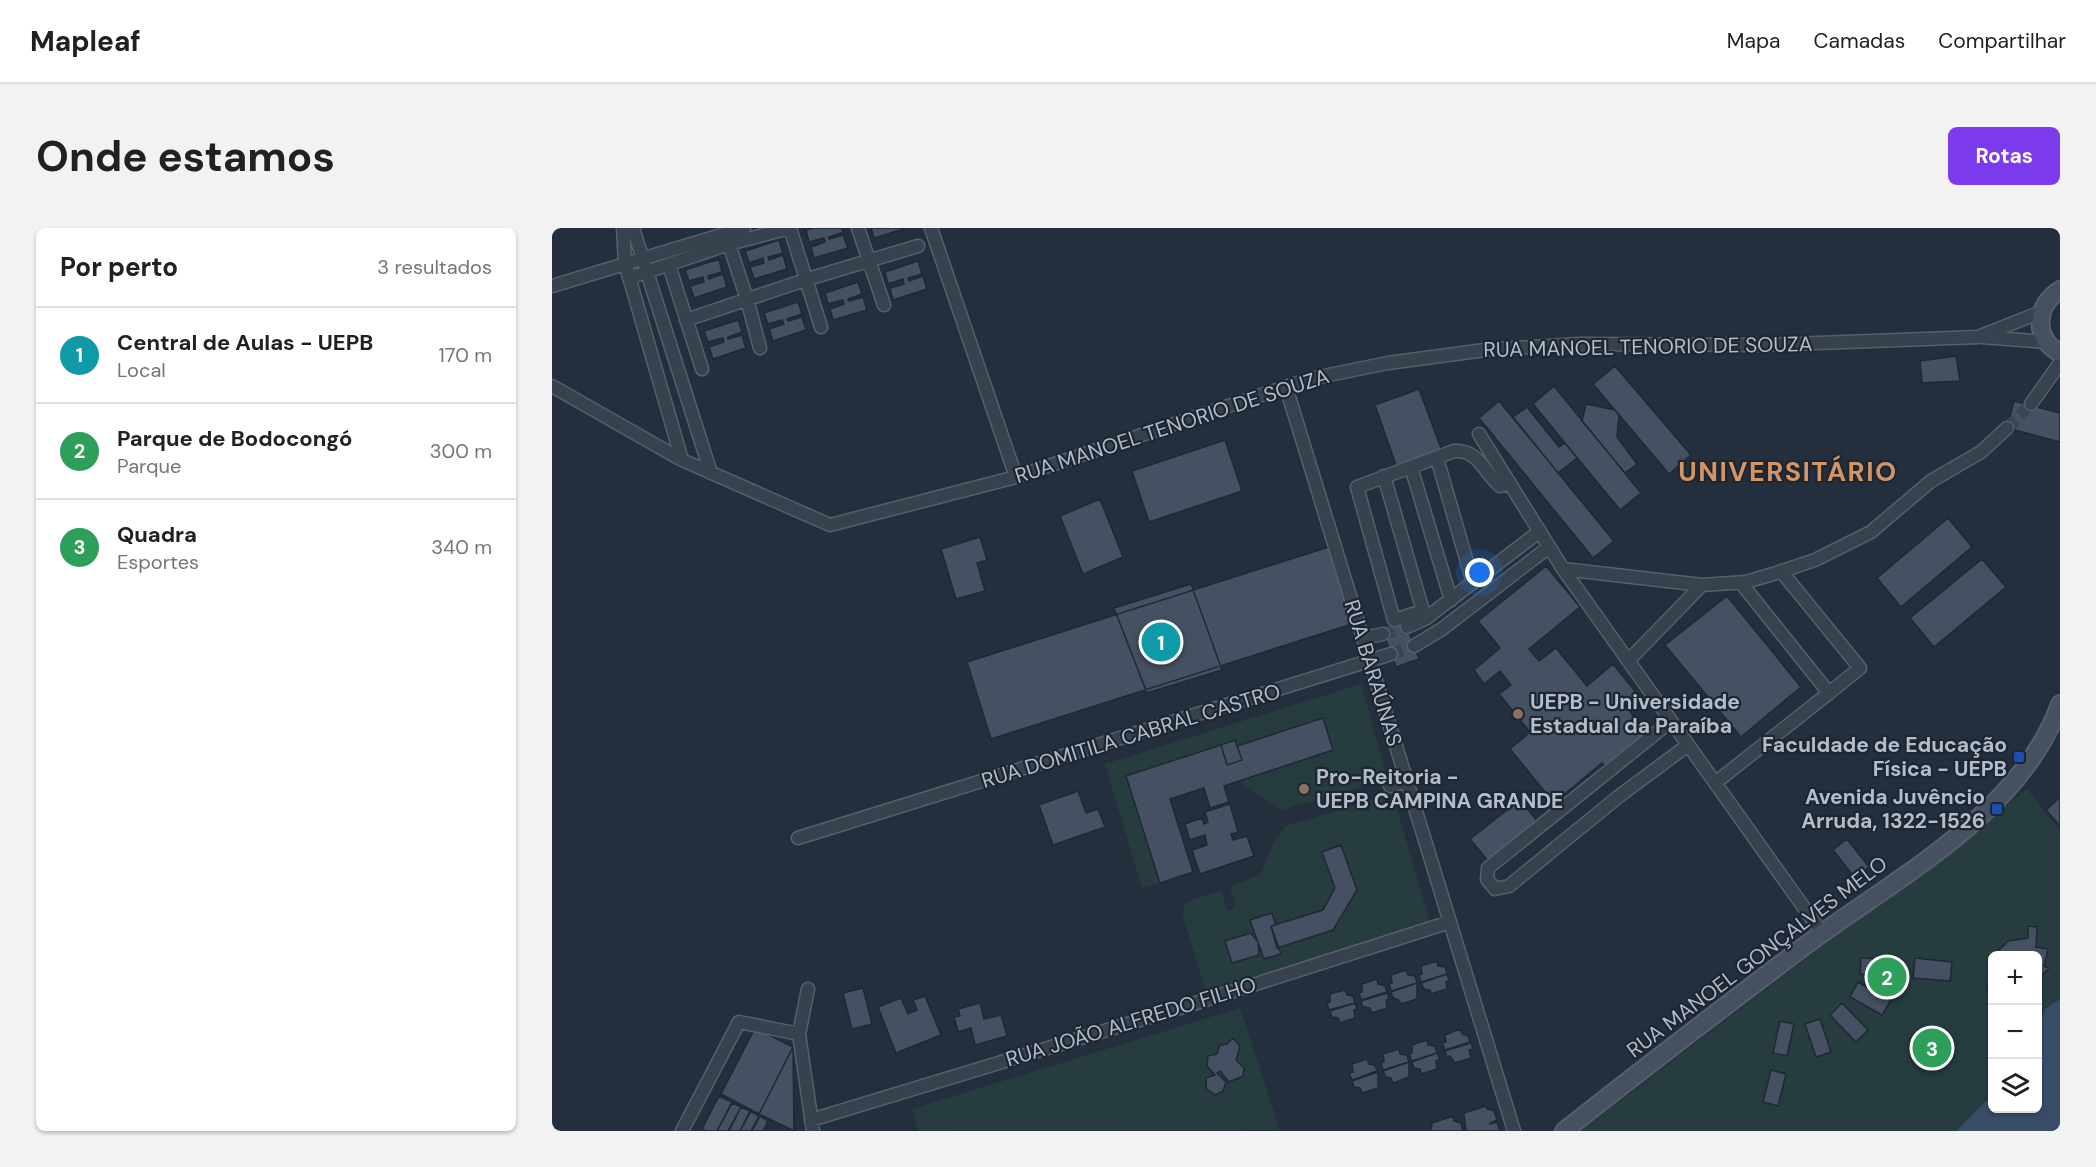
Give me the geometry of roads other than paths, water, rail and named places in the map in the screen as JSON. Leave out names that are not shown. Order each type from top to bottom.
[{"type":"street","points":[[623,228],[625,263],[682,460]]},
{"type":"street","points":[[633,228],[645,259],[711,473]]},
{"type":"street","points":[[629,278],[669,265],[727,239],[744,228]]},
{"type":"street","points":[[552,286],[625,263],[727,239],[790,228],[808,279],[821,327]]},
{"type":"street","points":[[858,228],[884,305]]},
{"type":"street","points":[[931,228],[1016,477]]},
{"type":"street","points":[[727,239],[760,348]]},
{"type":"street","points":[[686,320],[808,279],[918,246]]},
{"type":"street","points":[[669,265],[702,369]]},
{"type":"street","points":[[2060,290],[2045,302],[2039,322],[2046,342],[2060,353]]},
{"type":"street","name":"RUA MANOEL TENORIO DE SOUZA","points":[[552,386],[682,460],[830,525],[1016,477],[1286,387],[1388,363],[1485,350],[1578,345],[1762,345],[1978,337],[2041,312]]},
{"type":"street","points":[[1978,337],[2046,342]]},
{"type":"street","points":[[2031,404],[2060,363]]},
{"type":"street","name":"RUA BARAÚNAS","points":[[1286,387],[1514,1131]]},
{"type":"street","points":[[1563,569],[1702,585],[1741,583],[1781,571],[1836,550],[1871,532],[1931,481],[1981,452],[2007,428]]},
{"type":"street","points":[[1479,434],[1563,569],[1822,933]]},
{"type":"street","points":[[1424,615],[1394,620],[1357,489],[1359,486],[1384,476],[1465,450],[1473,455],[1500,486],[1510,483]]},
{"type":"street","points":[[1437,458],[1473,583]]},
{"type":"street","points":[[1411,467],[1451,600]]},
{"type":"street","points":[[1384,476],[1424,615]]},
{"type":"street","points":[[1540,531],[1451,600],[1409,626],[1416,645],[1442,629],[1549,547]]},
{"type":"street","points":[[1715,783],[1860,668],[1781,571]]},
{"type":"street","points":[[1741,583],[1829,693]]},
{"type":"street","points":[[1628,661],[1702,585]]},
{"type":"street","points":[[1363,638],[1383,634]]},
{"type":"street","name":"RUA DOMITILA CABRAL CASTRO","points":[[798,838],[1391,654]]},
{"type":"street","name":"RUA MANOEL GONÇALVES MELO","points":[[1564,1131],[1822,933],[1932,854],[1995,802],[2028,765],[2060,704]]},
{"type":"street","points":[[1671,722],[1488,868],[1487,879],[1495,889],[1509,886],[1618,797],[1688,745]]},
{"type":"street","points":[[1390,786],[1407,781]]},
{"type":"street","name":"RUA JOÃO ALFREDO FILHO","points":[[812,1125],[1450,922]]},
{"type":"street","points":[[808,989],[799,1034],[812,1125]]},
{"type":"street","points":[[686,1130],[739,1022],[799,1034]]},
{"type":"water","points":[[2060,999],[2060,1131],[1956,1131],[1988,1099],[1988,1113],[2042,1113],[2044,1010]]},
{"type":"tunnel","points":[[2007,428],[2031,404]]},
{"type":"tunnel","points":[[1383,634],[1407,627]]},
{"type":"tunnel","points":[[1391,654],[1414,646]]},
{"type":"place","name":"Central de Aulas - UEPB","points":[[1161,642]]},
{"type":"place","name":"UEPB - Universidade Estadual da Paraíba","points":[[1518,714]]},
{"type":"place","name":"Faculdade de Educação Física - UEPB","points":[[2019,757]]},
{"type":"place","name":"Pro-Reitoria - UEPB CAMPINA GRANDE","points":[[1304,789]]},
{"type":"place","name":"Avenida Juvêncio Arruda, 1322-1526","points":[[1997,809]]},
{"type":"place","name":"Parque de Bodocongó","points":[[1887,977]]},
{"type":"place","name":"Quadra","points":[[1932,1048]]},
{"type":"district","name":"UNIVERSITÁRIO","points":[[1788,472]]}]
